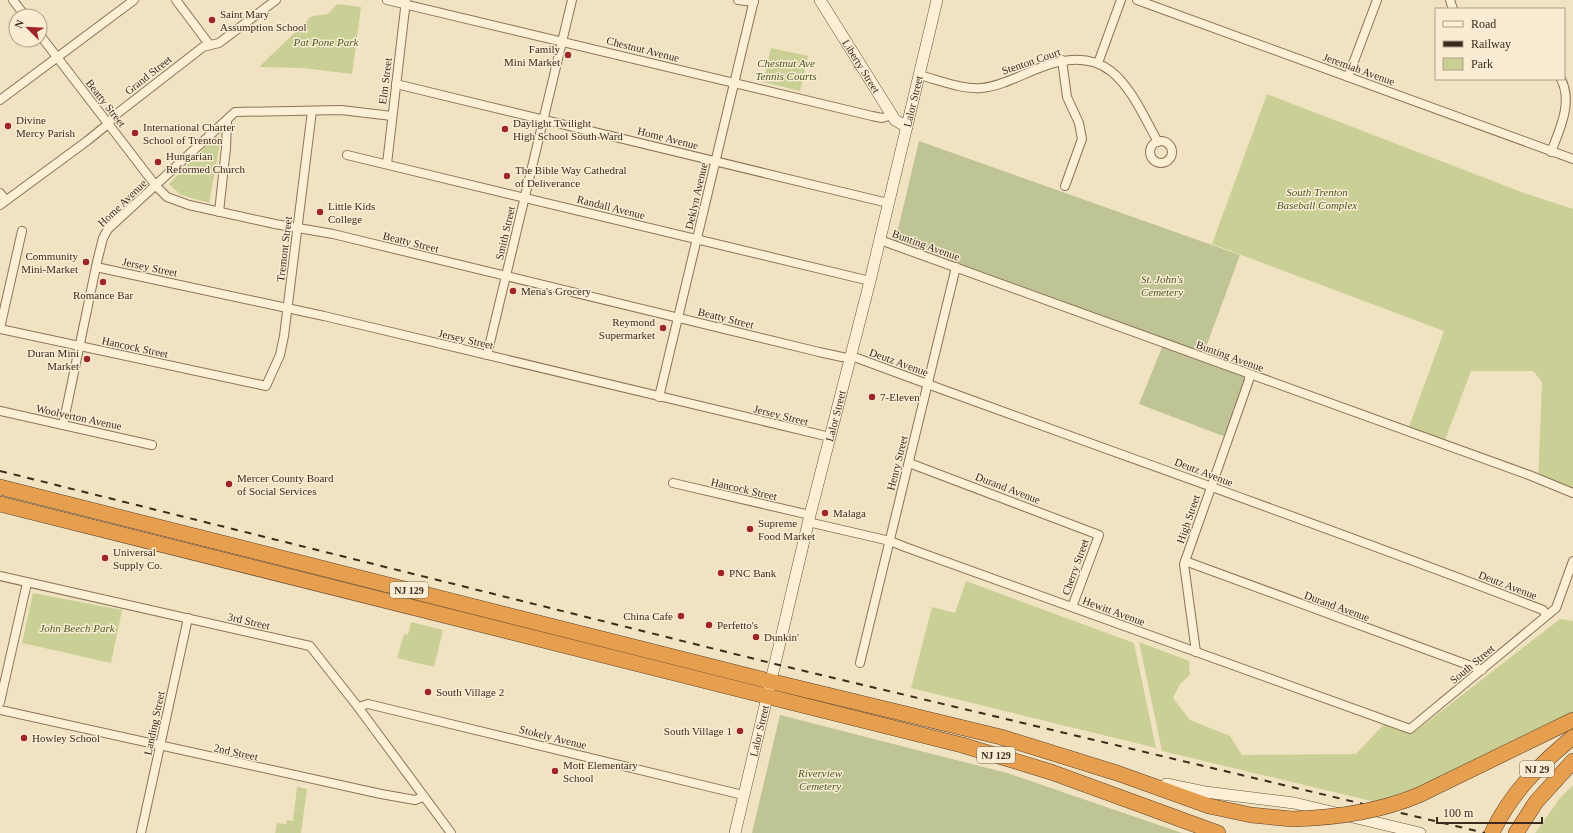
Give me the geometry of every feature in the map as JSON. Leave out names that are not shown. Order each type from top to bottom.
[{"type":"highway","name":"NJ 129","points":[[0,487],[1001,738],[1117,773]]},
{"type":"highway","name":"NJ 129","points":[[0,504],[768,696],[1016,760],[1218,833]]},
{"type":"highway","points":[[1117,773],[1168,793],[1209,806],[1251,815],[1292,818],[1331,817],[1356,814],[1419,796],[1573,720]]},
{"type":"highway","name":"NJ 29","points":[[1492,833],[1508,807],[1540,766],[1573,737]]},
{"type":"highway","name":"NJ 29","points":[[1516,833],[1536,802],[1573,761]]},
{"type":"main road","name":"Liberty Street","points":[[820,0],[898,123],[907,127]]},
{"type":"main road","name":"Lalor Street","points":[[735,833],[809,519],[870,281],[938,0]]},
{"type":"main road","name":"NJ 129","points":[[1117,773],[1187,789],[1294,803],[1420,833]]},
{"type":"street","points":[[0,100],[134,0]]},
{"type":"street","points":[[176,0],[209,44]]},
{"type":"street","name":"Grand Street","points":[[3,203],[108,124],[114,116],[203,47],[209,44],[219,43],[276,0]]},
{"type":"street","name":"Chestnut Avenue","points":[[387,0],[406,2],[872,116],[882,118],[893,115]]},
{"type":"street","name":"Smith Street","points":[[487,355],[572,0]]},
{"type":"street","points":[[738,0],[754,1]]},
{"type":"street","points":[[1098,63],[1121,0]]},
{"type":"street","name":"Jeremiah Avenue","points":[[1137,0],[1573,159]]},
{"type":"street","name":"Deklyn Avenue","points":[[659,397],[754,1]]},
{"type":"street","points":[[1348,77],[1375,1]]},
{"type":"street","name":"Elm Street","points":[[387,164],[406,2]]},
{"type":"street","name":"Beatty Street","points":[[48,45],[156,186],[173,200],[219,212],[333,234],[678,318],[850,358]]},
{"type":"street","name":"Stenton Court","points":[[919,75],[959,85],[980,88],[994,86],[1062,60],[1078,59],[1098,63],[1112,71],[1124,83],[1158,142]]},
{"type":"street","points":[[1062,60],[1068,97],[1079,123],[1082,139],[1064,186]]},
{"type":"street","points":[[1551,152],[1567,108],[1567,91],[1562,80]]},
{"type":"street","name":"Home Avenue","points":[[396,84],[888,202]]},
{"type":"street","name":"Tremont Street","points":[[266,386],[282,349],[312,111]]},
{"type":"street","name":"Home Avenue","points":[[63,425],[104,234],[233,114],[239,112],[348,111],[392,116]]},
{"type":"street","points":[[219,212],[226,148],[227,121]]},
{"type":"street","name":"Randall Avenue","points":[[347,155],[870,281]]},
{"type":"street","points":[[0,193],[3,203]]},
{"type":"street","points":[[0,328],[22,231]]},
{"type":"street","name":"Bunting Avenue","points":[[880,240],[1250,375],[1522,472],[1573,492]]},
{"type":"street","name":"Jersey Street","points":[[96,267],[487,355],[830,437]]},
{"type":"street","name":"Henry Street","points":[[860,663],[956,267]]},
{"type":"street","name":"Hancock Street","points":[[0,328],[266,386]]},
{"type":"street","name":"Deutz Avenue","points":[[850,358],[857,358],[1211,486],[1500,593],[1543,610],[1546,615]]},
{"type":"street","name":"High Street","points":[[1196,652],[1185,561],[1250,375]]},
{"type":"street","name":"Woolverton Avenue","points":[[0,411],[152,445]]},
{"type":"street","name":"Durand Avenue","points":[[909,463],[1099,534]]},
{"type":"street","name":"Hancock Street","points":[[673,483],[809,519]]},
{"type":"street","name":"Hewitt Avenue","points":[[809,519],[890,541],[1410,729]]},
{"type":"street","name":"Cherry Street","points":[[1072,607],[1099,534]]},
{"type":"street","name":"Durand Avenue","points":[[1185,561],[1482,670]]},
{"type":"street","name":"South Street","points":[[1410,729],[1556,608],[1573,561]]},
{"type":"street","name":"3rd Street","points":[[0,576],[310,646],[358,708],[423,797]]},
{"type":"street","points":[[0,702],[27,583]]},
{"type":"street","name":"Landing Street","points":[[141,833],[188,618]]},
{"type":"street","name":"Stokely Avenue","points":[[358,708],[368,704],[743,795]]},
{"type":"street","name":"2nd Street","points":[[0,710],[404,799],[415,800],[423,797]]},
{"type":"street","points":[[423,797],[451,833]]},
{"type":"green space","name":"Pat Pone Park","points":[[337,4],[361,7],[352,74],[303,68],[259,67],[312,16],[328,14]]},
{"type":"green space","name":"Chestnut Ave Tennis Courts","points":[[771,48],[808,56],[800,91],[763,82]]},
{"type":"green space","name":"South Trenton Baseball Complex","points":[[1267,94],[1524,193],[1573,209],[1573,496],[1538,483],[1542,382],[1533,371],[1471,371],[1442,448],[1406,435],[1444,331],[1212,244]]},
{"type":"green space","points":[[216,136],[221,138],[209,203],[181,195],[169,184]]},
{"type":"green space","name":"St. John's Cemetery","points":[[919,141],[1240,255],[1202,358],[1254,378],[1231,439],[1139,404],[1163,345],[894,246]]},
{"type":"green space","points":[[966,581],[1134,643],[1156,748],[911,688],[932,607],[955,613]]},
{"type":"green space","name":"John Beech Park","points":[[33,593],[122,610],[111,663],[22,643]]},
{"type":"green space","points":[[1560,619],[1573,621],[1573,720],[1401,796],[1380,803],[1162,751],[1139,642],[1189,661],[1190,675],[1180,684],[1173,698],[1190,720],[1230,736],[1242,755],[1356,754],[1386,722],[1413,733]]},
{"type":"green space","points":[[411,622],[443,630],[434,667],[397,658],[404,634],[408,635]]},
{"type":"green space","name":"Riverview Cemetery","points":[[780,715],[1007,773],[1182,833],[752,833]]},
{"type":"green space","points":[[1573,785],[1573,833],[1535,833],[1560,798]]},
{"type":"green space","points":[[297,787],[307,789],[301,833],[275,833],[277,823],[286,824],[287,820],[293,821]]},
{"type":"railway","points":[[0,471],[775,664],[1485,833]]},
{"type":"place","name":"Saint Mary Assumption School","points":[[212,20]]},
{"type":"place","name":"Family Mini Market","points":[[568,55]]},
{"type":"place","name":"Divine Mercy Parish","points":[[8,126]]},
{"type":"place","name":"Daylight Twilight High School South Ward","points":[[505,129]]},
{"type":"place","name":"International Charter School of Trenton","points":[[135,133]]},
{"type":"place","name":"Hungarian Reformed Church","points":[[158,162]]},
{"type":"place","name":"The Bible Way Cathedral of Deliverance","points":[[507,176]]},
{"type":"place","name":"Little Kids College","points":[[320,212]]},
{"type":"place","name":"Community Mini-Market","points":[[86,262]]},
{"type":"place","name":"Romance Bar","points":[[103,282]]},
{"type":"place","name":"Mena's Grocery","points":[[513,291]]},
{"type":"place","name":"Reymond Supermarket","points":[[663,328]]},
{"type":"place","name":"Duran Mini Market","points":[[87,359]]},
{"type":"place","name":"7-Eleven","points":[[872,397]]},
{"type":"place","name":"Mercer County Board of Social Services","points":[[229,484]]},
{"type":"place","name":"Malaga","points":[[825,513]]},
{"type":"place","name":"Supreme Food Market","points":[[750,529]]},
{"type":"place","name":"Universal Supply Co.","points":[[105,558]]},
{"type":"place","name":"PNC Bank","points":[[721,573]]},
{"type":"place","name":"China Cafe","points":[[681,616]]},
{"type":"place","name":"Perfetto's","points":[[709,625]]},
{"type":"place","name":"Dunkin'","points":[[756,637]]},
{"type":"place","name":"South Village 2","points":[[428,692]]},
{"type":"place","name":"South Village 1","points":[[740,731]]},
{"type":"place","name":"Howley School","points":[[24,738]]},
{"type":"place","name":"Mott Elementary School","points":[[555,771]]}]
